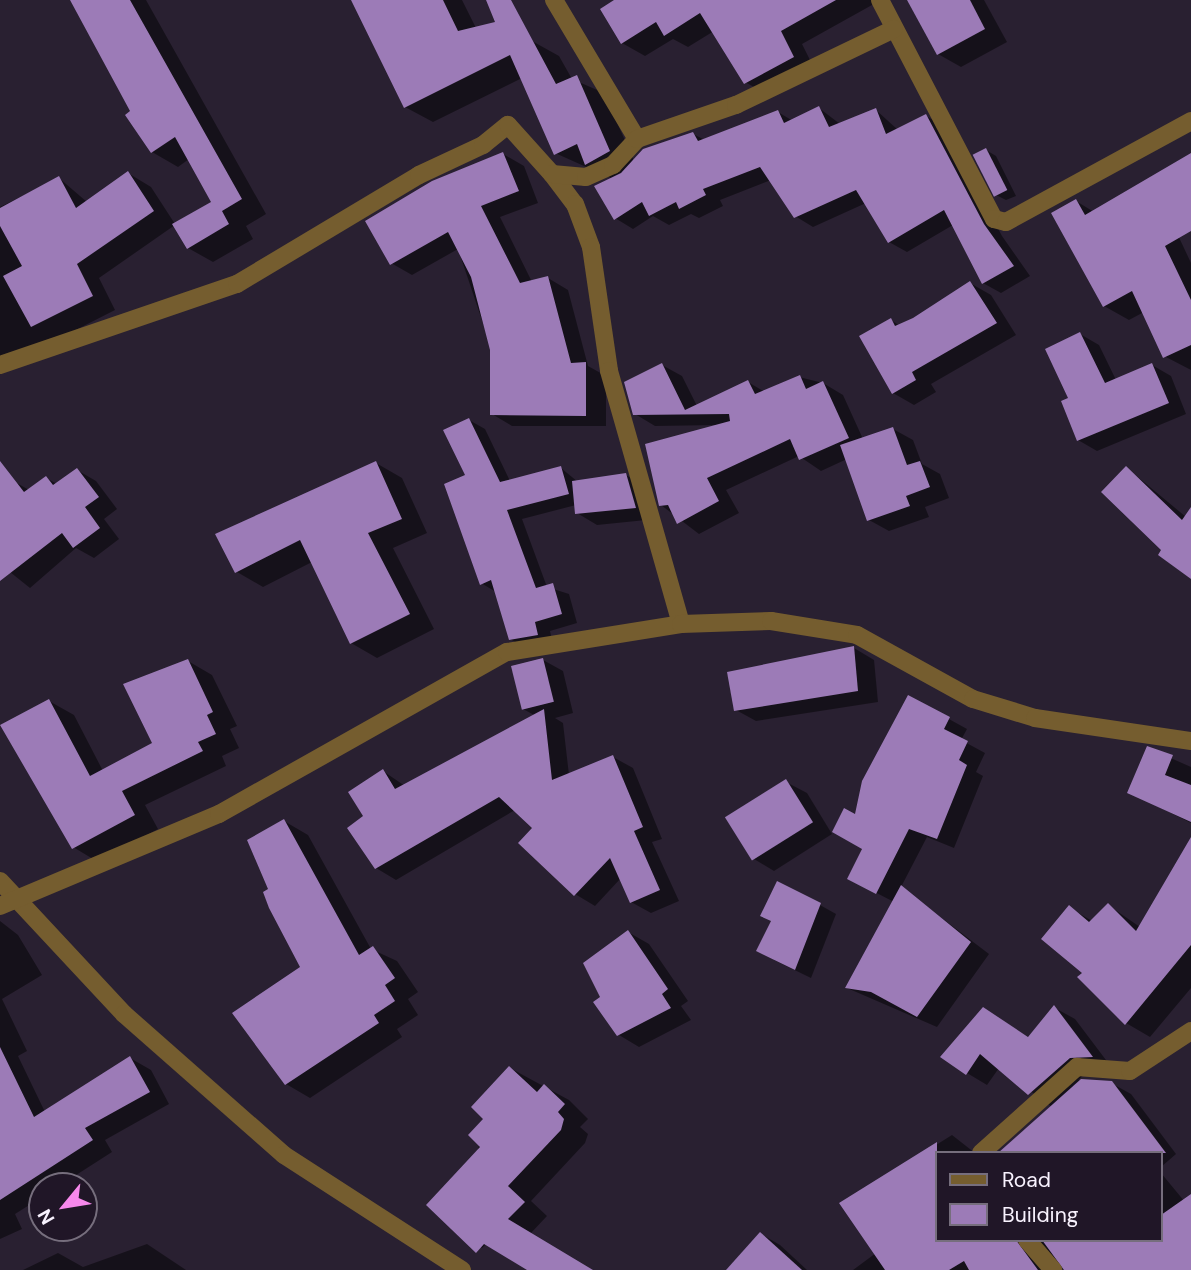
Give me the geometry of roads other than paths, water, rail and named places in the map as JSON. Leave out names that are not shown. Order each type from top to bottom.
[{"type":"street","points":[[554,0],[637,139]]},
{"type":"street","points":[[880,0],[994,219],[1006,222],[1191,121]]},
{"type":"street","points":[[552,174],[586,177],[613,164],[637,139],[736,105],[894,29]]},
{"type":"street","points":[[0,365],[237,284],[419,175],[483,145],[508,125],[575,204],[591,247],[609,371],[681,624]]},
{"type":"street","points":[[7,902],[219,814],[507,652],[681,624],[771,621],[857,635],[974,699],[1023,714],[1191,741]]},
{"type":"street","points":[[0,881],[7,902],[124,1014],[284,1155],[462,1270]]},
{"type":"street","points":[[983,1151],[1077,1066],[1130,1071],[1191,1031]]},
{"type":"street","points":[[1029,1242],[1053,1270]]}]
